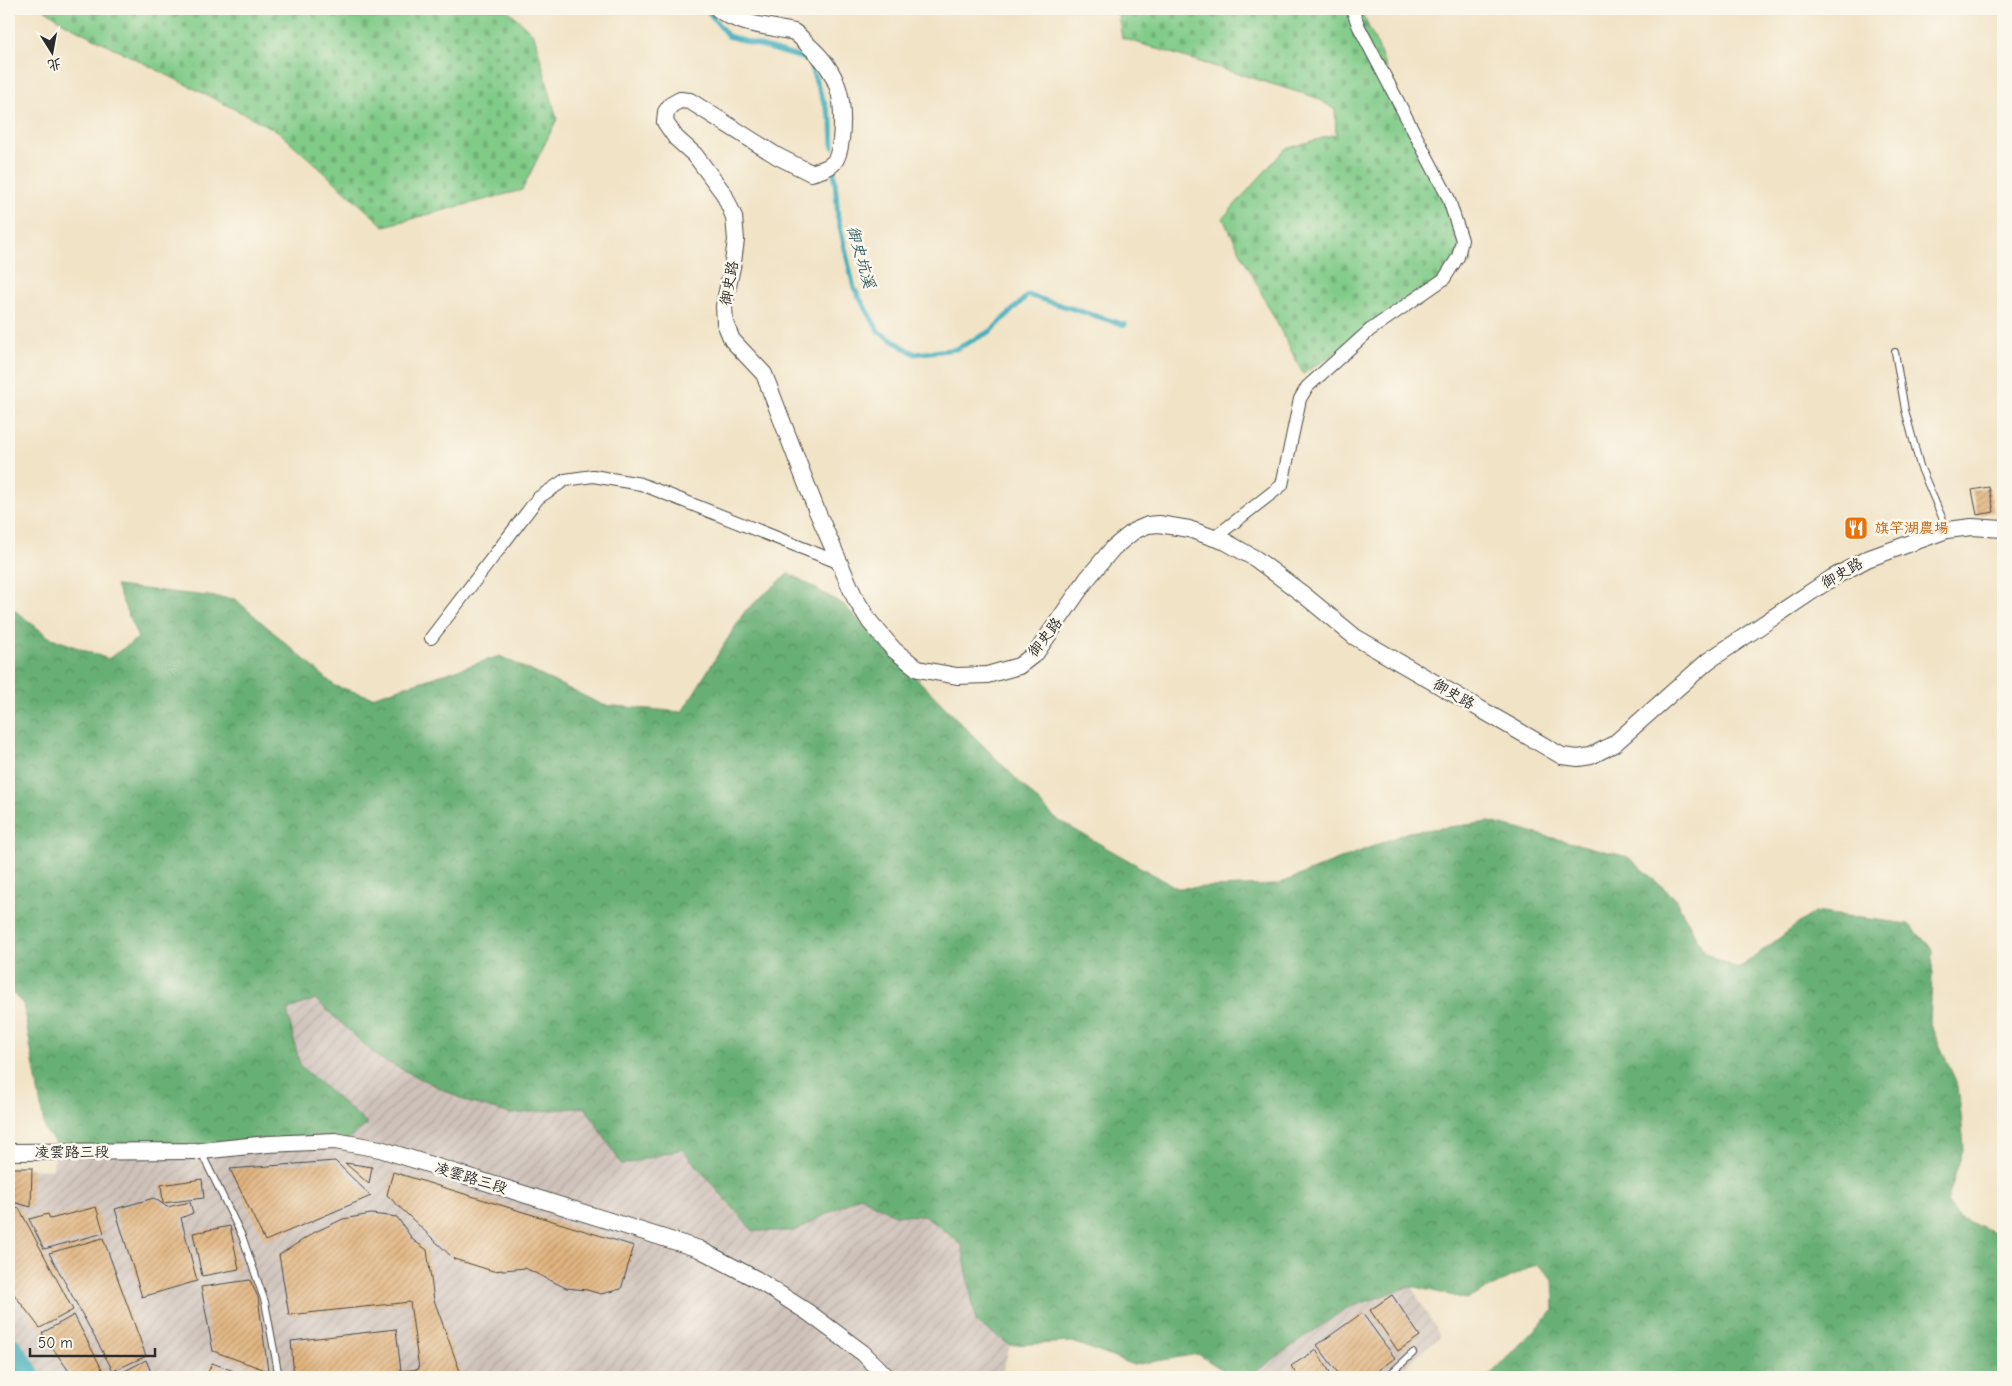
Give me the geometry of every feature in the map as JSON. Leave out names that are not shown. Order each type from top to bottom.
[{"type":"street","name":"御史路","points":[[718,9],[730,16],[754,24],[794,32],[817,53],[834,77],[842,96],[842,126],[834,162],[811,173],[777,156],[690,101],[680,100],[671,105],[666,112],[665,122],[676,138],[695,155],[724,194],[734,217],[736,240],[724,306],[725,323],[732,340],[764,374],[816,509],[856,598],[870,622],[894,650],[918,669],[957,676],[988,675],[1019,666],[1036,653],[1086,580],[1114,548],[1134,531],[1159,524],[1189,529],[1226,542],[1256,559],[1355,637],[1562,756],[1578,758],[1591,756],[1614,744],[1708,661],[1832,578],[1867,559],[1947,530],[1972,527],[2003,529]]},
{"type":"street","points":[[1214,538],[1282,485],[1300,399],[1307,387],[1370,330],[1444,279],[1458,256],[1462,240],[1448,197],[1359,27],[1352,9]]},
{"type":"street","points":[[431,638],[538,498],[565,480],[593,476],[641,484],[840,563]]},
{"type":"street","name":"凌雲路三段","points":[[9,1152],[200,1151],[268,1144],[335,1141],[380,1149],[699,1249],[756,1279],[809,1314],[863,1353],[887,1377]]},
{"type":"lane","points":[[1894,352],[1905,410],[1917,457],[1947,530]]},
{"type":"lane","points":[[200,1151],[242,1236],[265,1302],[279,1377]]},
{"type":"lane","points":[[1387,1377],[1413,1353]]},
{"type":"shaded area","points":[[315,999],[379,1058],[511,1114],[585,1107],[622,1165],[682,1149],[753,1231],[795,1231],[860,1196],[894,1215],[926,1216],[962,1245],[976,1322],[1010,1345],[1001,1377],[9,1377],[9,1168],[52,1170],[58,1146],[342,1144],[368,1124],[300,1066],[287,1010]]},
{"type":"shaded area","points":[[1411,1286],[1440,1336],[1392,1377],[1248,1377],[1345,1309]]},
{"type":"green space","points":[[44,9],[507,9],[534,35],[557,119],[522,190],[384,226],[278,131],[66,24]]},
{"type":"green space","points":[[1117,9],[1360,9],[1377,44],[1403,113],[1456,213],[1472,262],[1303,374],[1223,218],[1285,149],[1336,134],[1335,109],[1314,97],[1122,38]]},
{"type":"green space","points":[[789,573],[844,605],[1056,819],[1177,888],[1276,885],[1408,832],[1490,822],[1628,857],[1674,897],[1705,953],[1738,969],[1814,912],[1909,924],[1933,950],[1930,1024],[1958,1086],[1964,1146],[1947,1202],[1958,1217],[2003,1237],[2003,1377],[1488,1377],[1554,1310],[1553,1279],[1537,1264],[1467,1299],[1411,1286],[1345,1309],[1248,1377],[1233,1377],[1198,1354],[1133,1365],[1073,1342],[1010,1345],[976,1322],[962,1245],[926,1216],[894,1215],[860,1196],[795,1231],[753,1231],[682,1149],[622,1165],[585,1107],[511,1114],[468,1102],[379,1058],[315,999],[287,1010],[300,1066],[368,1124],[342,1144],[58,1146],[45,1130],[23,1004],[9,990],[9,606],[49,637],[108,659],[138,638],[116,586],[235,599],[335,686],[372,697],[500,656],[603,705],[682,712],[745,611]]},
{"type":"building","points":[[1989,487],[1994,512],[1977,515],[1972,490]]},
{"type":"building","points":[[335,1161],[371,1196],[265,1241],[230,1169]]},
{"type":"building","points":[[345,1163],[372,1167],[369,1184]]},
{"type":"building","points":[[9,1168],[32,1168],[31,1207],[9,1201]]},
{"type":"building","points":[[393,1172],[634,1246],[621,1289],[601,1294],[587,1290],[566,1288],[525,1268],[493,1271],[454,1259],[387,1195]]},
{"type":"building","points":[[202,1179],[204,1198],[163,1203],[161,1185]]},
{"type":"building","points":[[154,1198],[167,1207],[190,1202],[193,1213],[181,1218],[197,1281],[142,1297],[115,1209]]},
{"type":"building","points":[[9,1204],[19,1208],[73,1310],[40,1328],[9,1288]]},
{"type":"building","points":[[96,1207],[104,1233],[44,1249],[29,1219],[48,1214],[50,1219]]},
{"type":"building","points":[[371,1214],[397,1217],[413,1240],[427,1250],[434,1300],[462,1377],[294,1377],[291,1341],[396,1329],[401,1371],[419,1369],[410,1302],[289,1315],[279,1255],[315,1232],[343,1219]]},
{"type":"building","points":[[230,1226],[239,1269],[202,1276],[193,1233]]},
{"type":"building","points":[[103,1238],[146,1356],[113,1371],[49,1253]]},
{"type":"building","points":[[250,1280],[258,1297],[268,1371],[213,1351],[201,1287]]},
{"type":"building","points":[[1392,1295],[1420,1336],[1398,1351],[1370,1310]]},
{"type":"building","points":[[1362,1313],[1395,1358],[1369,1377],[1341,1377],[1317,1345]]},
{"type":"building","points":[[74,1315],[106,1377],[73,1377],[42,1333]]},
{"type":"building","points":[[1316,1350],[1333,1377],[1298,1377],[1291,1366]]},
{"type":"building","points":[[146,1360],[153,1377],[115,1377],[115,1376]]},
{"type":"building","points":[[212,1363],[250,1377],[206,1377]]},
{"type":"waterway","name":"御史坑溪","points":[[706,9],[728,36],[808,60],[832,123],[833,147]]},
{"type":"waterway","name":"御史坑溪","points":[[834,168],[838,218],[854,288],[879,332],[915,354],[956,349],[991,331],[1028,295],[1125,325]]},
{"type":"waterway","points":[[9,1351],[26,1377]]},
{"type":"place","name":"旗竿湖農場","points":[[1856,528]]}]
